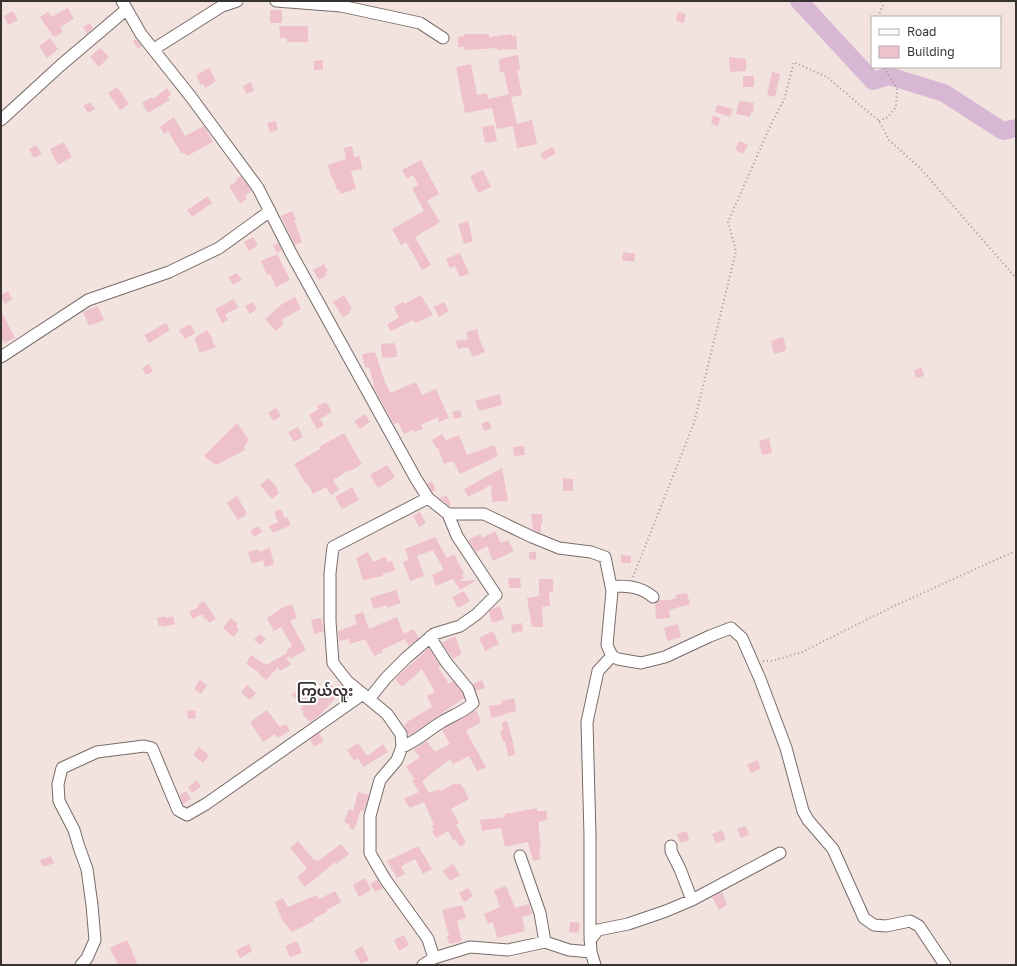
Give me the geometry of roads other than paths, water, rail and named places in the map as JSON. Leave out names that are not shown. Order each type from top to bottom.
[{"type":"street","points":[[154,49],[222,6],[237,1]]},
{"type":"street","points":[[276,1],[341,6],[420,23],[443,38]]},
{"type":"street","points":[[1,120],[124,5],[141,34],[191,97],[258,188],[295,259],[416,479],[428,498],[448,514],[457,536],[496,595],[477,614],[460,626],[434,634],[430,637],[366,696],[206,804],[187,815],[178,810],[152,748],[144,746],[97,752],[62,768],[58,784],[59,801],[74,830],[87,869],[92,905],[95,940],[87,958],[81,965]]},
{"type":"street","points":[[1,357],[88,300],[169,272],[219,248],[270,211]]},
{"type":"street","points":[[428,498],[334,547],[330,573],[330,621],[333,663],[346,681],[387,714],[400,734],[402,747],[397,760],[380,780],[370,816],[370,853],[385,880],[428,939],[434,958]]},
{"type":"street","points":[[448,514],[484,514],[559,548],[591,552],[605,557],[612,591],[607,645],[612,656],[618,659],[641,663],[666,657],[710,636],[731,628],[742,638],[760,678],[786,748],[803,811],[808,820],[833,849],[864,918],[874,925],[886,926],[910,921],[919,926],[945,965]]},
{"type":"street","points":[[611,586],[630,586],[647,592],[653,597]]},
{"type":"street","points":[[402,747],[410,744],[440,723],[468,709],[473,703],[468,689],[446,662],[430,637]]},
{"type":"street","points":[[595,965],[591,952],[590,940],[590,836],[587,722],[598,671],[612,656]]},
{"type":"street","points":[[671,846],[671,851],[692,900]]},
{"type":"street","points":[[590,940],[598,930],[628,924],[692,900],[780,853]]},
{"type":"street","points":[[520,856],[540,913],[545,942]]},
{"type":"street","points":[[423,965],[434,958],[470,947],[508,950],[545,942],[569,950],[591,952]]},
{"type":"waterway","points":[[799,1],[873,81],[889,76],[944,93],[1003,131],[1016,128]]},
{"type":"district","name":"ကြွယ်လူး","points":[[325,690]]}]
